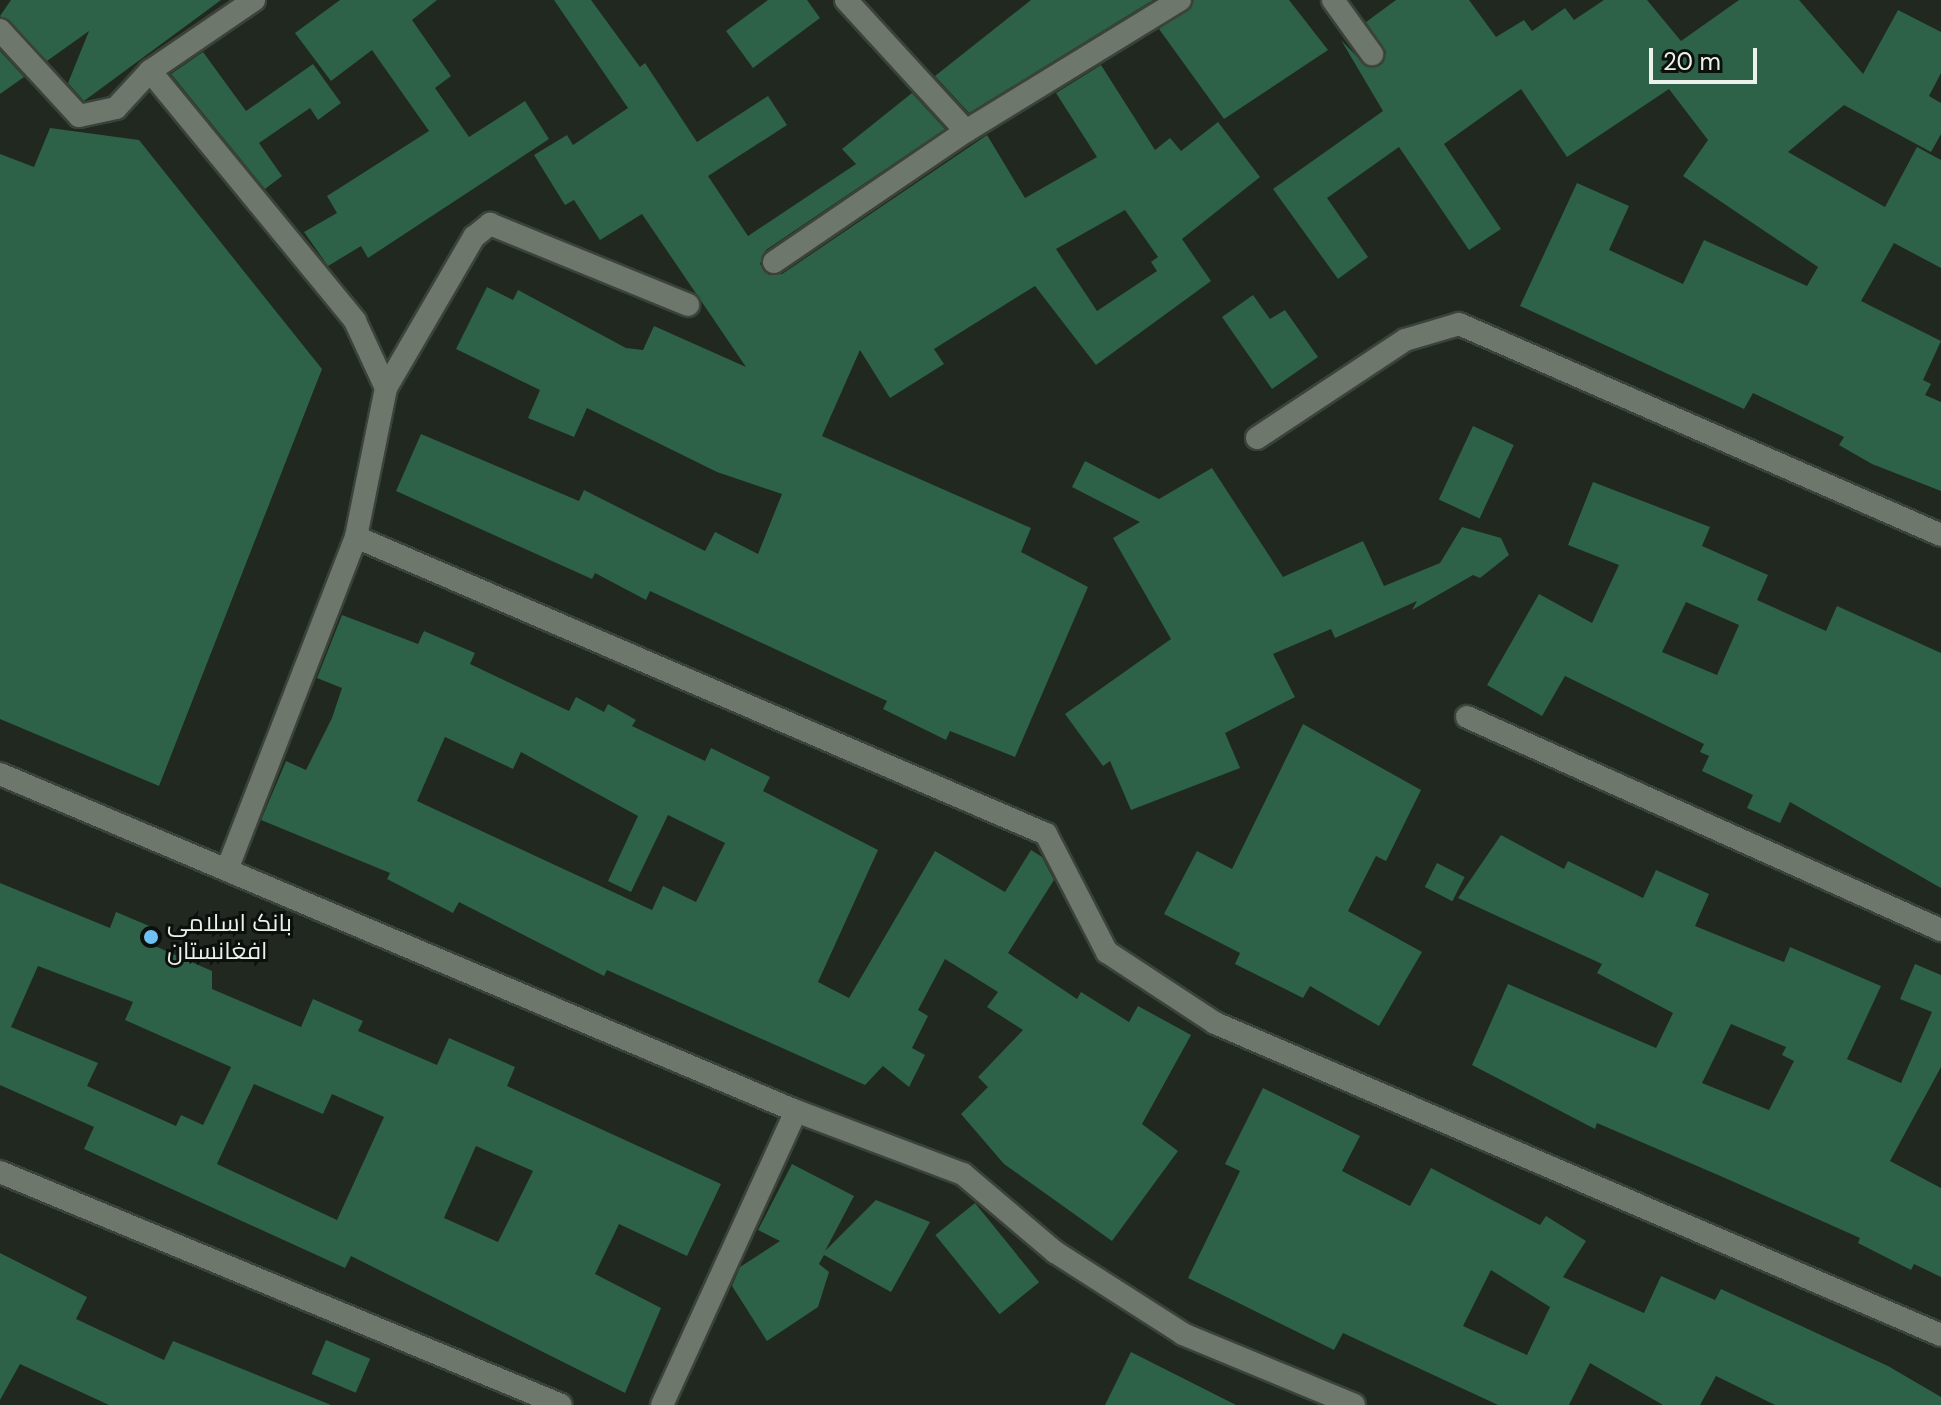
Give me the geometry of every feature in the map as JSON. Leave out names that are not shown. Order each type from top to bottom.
[{"type":"street","points":[[0,30],[79,116],[116,108],[150,71],[254,0]]},
{"type":"street","points":[[846,0],[966,131]]},
{"type":"street","points":[[774,262],[966,131],[1180,0]]},
{"type":"street","points":[[1333,0],[1372,54]]},
{"type":"street","points":[[150,71],[355,321],[386,388]]},
{"type":"street","points":[[229,865],[356,537],[386,388],[474,237],[490,224],[688,305]]},
{"type":"street","points":[[1257,438],[1405,340],[1459,324],[1941,535]]},
{"type":"street","points":[[356,537],[1046,834],[1107,952],[1215,1023],[1941,1335]]},
{"type":"street","points":[[1467,717],[1941,930]]},
{"type":"street","points":[[0,774],[229,865],[796,1111],[963,1174],[1055,1252],[1183,1334],[1354,1405]]},
{"type":"street","points":[[662,1405],[796,1111]]},
{"type":"street","points":[[0,1172],[561,1405]]},
{"type":"building","points":[[11,0],[221,0],[84,101],[68,83],[89,31],[47,61],[0,16]]},
{"type":"building","points":[[340,0],[437,0],[412,20],[451,76],[435,88],[469,137],[525,101],[549,139],[368,258],[361,246],[328,266],[304,232],[337,213],[327,196],[429,131],[372,50],[331,81],[295,33]]},
{"type":"building","points":[[554,0],[591,0],[640,67],[645,63],[697,142],[768,96],[787,125],[708,176],[748,236],[856,164],[842,149],[912,93],[945,129],[766,250],[760,264],[769,275],[782,274],[987,135],[1025,198],[1097,157],[1056,93],[1101,65],[1155,150],[1170,138],[1181,151],[1218,122],[1260,177],[1182,239],[1211,281],[1096,365],[1035,286],[934,349],[944,364],[890,398],[860,350],[822,436],[1031,528],[1021,552],[1088,587],[1015,757],[950,731],[946,740],[883,709],[887,701],[650,591],[646,600],[595,573],[592,579],[396,491],[421,434],[579,501],[584,490],[705,551],[715,532],[758,554],[782,494],[717,472],[587,408],[574,437],[528,418],[540,390],[456,349],[487,287],[513,300],[518,290],[626,348],[643,350],[654,326],[746,367],[642,214],[600,240],[574,200],[565,205],[534,155],[567,135],[573,145],[628,108]],"holes":[[[1125,210],[1158,257],[1151,262],[1157,271],[1097,311],[1056,249]]]},
{"type":"building","points":[[768,0],[807,0],[820,18],[753,68],[726,31]]},
{"type":"building","points":[[1031,0],[1153,0],[969,113],[935,76]]},
{"type":"building","points":[[1194,0],[1289,0],[1328,50],[1224,119],[1159,29]]},
{"type":"building","points":[[1396,0],[1469,0],[1496,37],[1524,20],[1532,31],[1565,8],[1574,20],[1604,0],[1647,0],[1681,41],[1739,0],[1799,0],[1863,74],[1898,10],[1941,32],[1941,73],[1929,96],[1941,103],[1941,134],[1931,152],[1844,105],[1788,152],[1885,207],[1917,147],[1941,160],[1941,268],[1894,243],[1861,301],[1941,341],[1923,380],[1931,384],[1925,395],[1941,402],[1941,491],[1872,464],[1839,445],[1844,437],[1753,393],[1744,409],[1520,306],[1577,183],[1629,206],[1609,250],[1683,284],[1704,240],[1807,286],[1818,267],[1683,176],[1708,140],[1669,89],[1567,157],[1521,89],[1444,144],[1501,229],[1469,250],[1399,147],[1327,198],[1368,257],[1338,279],[1273,189],[1383,111],[1341,40],[1366,66],[1381,65],[1386,52],[1366,22]]},
{"type":"building","points":[[0,51],[24,77],[0,94]]},
{"type":"building","points":[[203,52],[246,111],[313,64],[341,103],[318,120],[310,108],[259,143],[282,176],[265,189],[171,74]]},
{"type":"building","points":[[50,128],[139,140],[322,369],[159,786],[0,719],[0,154],[34,167]]},
{"type":"building","points":[[1253,295],[1270,319],[1285,310],[1318,357],[1272,389],[1222,317]]},
{"type":"building","points":[[1473,426],[1514,445],[1480,518],[1439,499]]},
{"type":"building","points":[[1085,461],[1159,499],[1212,468],[1283,577],[1363,541],[1384,586],[1440,563],[1462,527],[1501,538],[1509,555],[1480,578],[1473,575],[1412,610],[1417,601],[1335,638],[1331,629],[1273,654],[1295,697],[1225,733],[1240,768],[1131,810],[1110,761],[1103,766],[1065,714],[1171,639],[1113,538],[1140,522],[1072,487]]},
{"type":"building","points":[[1593,482],[1710,527],[1702,546],[1768,575],[1757,600],[1826,631],[1837,606],[1941,653],[1941,888],[1790,802],[1780,823],[1747,808],[1753,795],[1702,771],[1709,756],[1700,752],[1704,744],[1565,676],[1542,716],[1487,685],[1539,594],[1592,623],[1619,565],[1568,545]],"holes":[[[1686,602],[1739,625],[1717,675],[1662,652]]]},
{"type":"building","points":[[342,615],[418,644],[424,631],[475,653],[470,664],[569,711],[576,697],[604,712],[608,704],[636,720],[632,726],[705,761],[711,748],[770,777],[763,791],[878,850],[818,982],[849,998],[935,851],[1005,892],[1031,850],[1042,857],[1054,880],[1008,953],[1077,999],[1081,992],[1129,1022],[1138,1006],[1191,1035],[1142,1124],[1178,1151],[1112,1241],[1004,1164],[961,1114],[988,1087],[978,1077],[1023,1030],[987,1007],[998,992],[945,959],[918,1010],[928,1016],[912,1048],[925,1055],[909,1087],[883,1066],[865,1085],[607,970],[604,976],[459,902],[453,913],[387,879],[390,873],[261,820],[286,761],[306,770],[332,718],[342,688],[317,678]],"holes":[[[445,737],[513,769],[521,752],[638,816],[608,881],[631,892],[668,815],[725,843],[696,902],[663,886],[652,910],[417,801]]]},
{"type":"building","points":[[1303,724],[1421,790],[1386,861],[1376,856],[1348,911],[1422,952],[1379,1026],[1310,986],[1303,998],[1235,964],[1240,953],[1164,914],[1197,851],[1232,869]]},
{"type":"building","points":[[1501,835],[1564,869],[1568,861],[1643,898],[1656,870],[1709,894],[1695,926],[1784,962],[1790,947],[1881,986],[1847,1059],[1901,1083],[1932,1012],[1900,999],[1915,964],[1941,975],[1941,1067],[1890,1161],[1941,1188],[1941,1277],[1914,1264],[1911,1270],[1858,1243],[1860,1238],[1597,1123],[1595,1129],[1472,1065],[1508,984],[1656,1048],[1673,1013],[1597,973],[1602,964],[1458,898]],"holes":[[[1731,1024],[1786,1047],[1782,1055],[1794,1061],[1769,1110],[1702,1083]]]},
{"type":"building","points":[[1437,863],[1465,877],[1452,901],[1425,887]]},
{"type":"building","points":[[0,883],[110,928],[116,912],[154,928],[148,943],[212,971],[212,989],[301,1027],[313,999],[363,1021],[358,1031],[437,1065],[449,1038],[515,1067],[507,1086],[721,1184],[687,1256],[619,1224],[595,1274],[661,1308],[625,1393],[351,1256],[345,1268],[84,1149],[94,1127],[0,1085]],"holes":[[[38,966],[133,1002],[125,1020],[231,1067],[203,1125],[181,1115],[176,1126],[87,1086],[98,1063],[11,1027]],[[254,1084],[323,1114],[332,1094],[384,1117],[337,1220],[217,1164]],[[476,1146],[533,1171],[498,1242],[444,1218]]]},
{"type":"building","points":[[1263,1088],[1360,1136],[1342,1171],[1410,1206],[1431,1168],[1540,1225],[1546,1216],[1586,1241],[1563,1277],[1644,1313],[1661,1276],[1715,1300],[1721,1289],[1888,1366],[1941,1397],[1941,1405],[1775,1405],[1716,1376],[1700,1405],[1663,1405],[1590,1363],[1569,1405],[1498,1405],[1343,1333],[1334,1350],[1188,1278],[1240,1171],[1225,1164]],"holes":[[[1491,1270],[1550,1307],[1527,1355],[1463,1326]]]},
{"type":"building","points":[[792,1164],[854,1196],[825,1251],[876,1200],[930,1222],[891,1292],[824,1255],[819,1264],[829,1272],[818,1307],[767,1341],[732,1286],[740,1267],[780,1241],[758,1230]]},
{"type":"building","points":[[975,1203],[1039,1282],[1000,1314],[935,1235]]},
{"type":"building","points":[[0,1253],[87,1297],[76,1319],[164,1360],[173,1341],[331,1405],[109,1405],[20,1364],[0,1400]]},
{"type":"building","points":[[326,1340],[370,1359],[356,1393],[312,1374]]},
{"type":"building","points":[[1131,1352],[1236,1405],[1105,1405]]},
{"type":"place","name":"بانک اسلامی افغانستان","points":[[151,937]]}]
